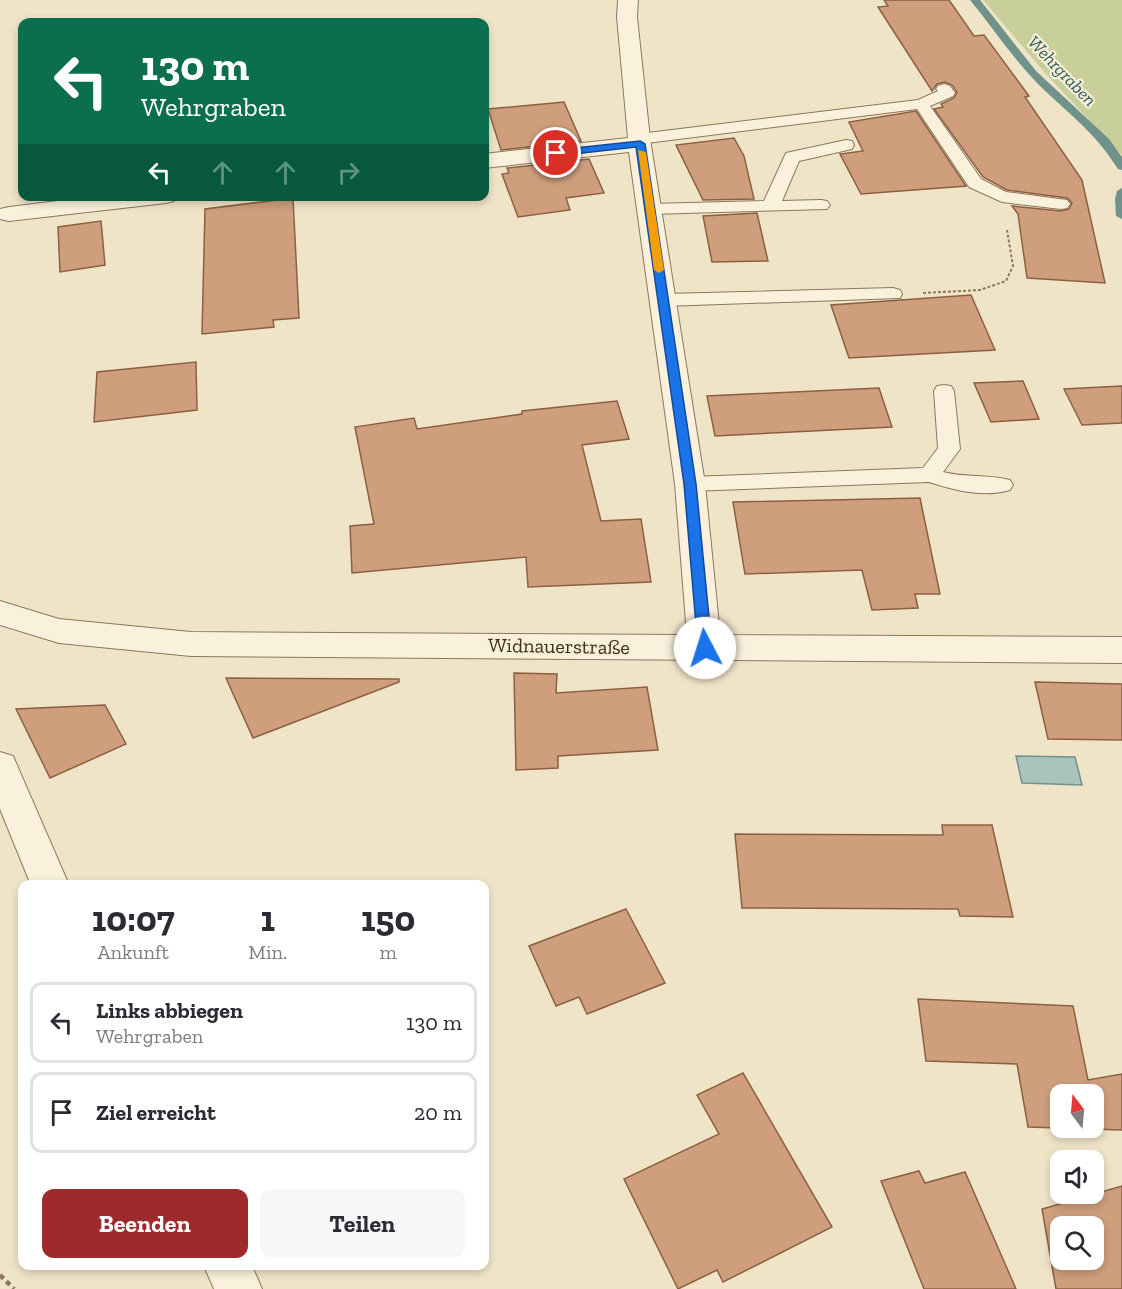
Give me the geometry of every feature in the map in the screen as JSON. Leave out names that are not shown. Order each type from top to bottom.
[{"type":"street","points":[[628,0],[627,17],[640,141],[690,484],[705,648]]},
{"type":"street","points":[[489,160],[640,141]]},
{"type":"street","points":[[9,214],[122,201]]},
{"type":"street","name":"Widnauerstraße","points":[[0,613],[59,631],[191,644],[1122,650]]},
{"type":"street","points":[[0,766],[48,880]]},
{"type":"street","points":[[229,1270],[239,1289]]},
{"type":"lane","points":[[640,141],[921,104],[947,93],[944,89]]},
{"type":"lane","points":[[921,104],[975,183],[1002,197],[1061,204]]},
{"type":"lane","points":[[771,206],[792,157],[846,146]]},
{"type":"lane","points":[[650,209],[822,205]]},
{"type":"lane","points":[[664,300],[893,294]]},
{"type":"lane","points":[[929,475],[948,449],[944,390]]},
{"type":"lane","points":[[690,484],[929,475],[960,484],[1002,485]]},
{"type":"path","points":[[893,294],[980,290],[1006,281],[1013,266],[1002,197]]},
{"type":"path","points":[[0,1275],[14,1289]]},
{"type":"green space","points":[[983,0],[1122,0],[1122,155],[1045,73]]},
{"type":"water","points":[[1016,756],[1075,757],[1082,785],[1022,783]]},
{"type":"building","points":[[884,0],[949,0],[974,36],[984,35],[1029,96],[1025,97],[1082,180],[1105,283],[1027,278],[1018,214],[1012,206],[1061,211],[1069,209],[1072,203],[1067,198],[1007,190],[983,177],[934,109],[943,107],[941,104],[954,98],[957,92],[952,85],[945,82],[937,84],[932,91],[878,7],[888,6]]},
{"type":"building","points":[[564,102],[581,141],[501,150],[489,109]]},
{"type":"building","points":[[916,111],[966,186],[861,194],[840,154],[863,151],[849,122]]},
{"type":"building","points":[[734,138],[744,156],[754,199],[703,200],[676,145]]},
{"type":"building","points":[[589,159],[604,193],[566,198],[570,210],[518,217],[502,174],[509,173],[507,168]]},
{"type":"building","points":[[269,201],[293,201],[299,318],[273,320],[274,327],[202,334],[205,209]]},
{"type":"building","points":[[757,213],[768,261],[712,262],[703,216]]},
{"type":"building","points":[[101,221],[105,265],[60,272],[58,227]]},
{"type":"building","points":[[971,295],[995,350],[849,358],[831,305]]},
{"type":"building","points":[[196,362],[197,410],[94,422],[97,372]]},
{"type":"building","points":[[1023,381],[1039,419],[991,422],[974,383]]},
{"type":"building","points":[[1122,386],[1122,423],[1082,425],[1064,389]]},
{"type":"building","points":[[879,388],[892,427],[715,436],[707,396]]},
{"type":"building","points":[[617,401],[629,439],[582,445],[601,521],[641,519],[651,582],[528,587],[526,557],[352,573],[350,526],[374,524],[355,427],[414,418],[417,429],[522,414],[522,411]]},
{"type":"building","points":[[920,498],[940,594],[915,594],[918,608],[872,610],[862,570],[745,574],[733,502]]},
{"type":"building","points":[[514,673],[557,674],[556,693],[647,687],[658,750],[558,756],[558,768],[516,770]]},
{"type":"building","points":[[226,678],[399,679],[399,682],[253,738]]},
{"type":"building","points":[[1035,682],[1122,684],[1122,740],[1048,739]]},
{"type":"building","points":[[105,705],[126,744],[50,778],[16,709]]},
{"type":"building","points":[[942,825],[992,825],[1013,917],[960,916],[958,909],[742,908],[735,834],[943,835]]},
{"type":"building","points":[[626,909],[665,983],[587,1014],[579,997],[556,1006],[529,946]]},
{"type":"building","points":[[918,999],[1073,1006],[1088,1080],[1122,1074],[1122,1130],[1104,1129],[1104,1084],[1050,1084],[1050,1128],[1028,1127],[1017,1064],[926,1061]]},
{"type":"building","points":[[743,1073],[832,1227],[723,1282],[717,1270],[678,1289],[624,1179],[719,1134],[697,1095]]},
{"type":"building","points":[[919,1171],[925,1183],[965,1172],[1016,1289],[924,1289],[881,1181]]},
{"type":"building","points":[[1122,1186],[1122,1289],[1056,1289],[1053,1270],[1104,1270],[1104,1216],[1050,1216],[1050,1255],[1042,1209],[1059,1204],[1104,1204],[1104,1191]]},
{"type":"waterway","name":"Wehrgraben","points":[[975,0],[991,17],[1033,73],[1094,129],[1115,154],[1122,167]]},
{"type":"waterway","name":"Wehrgraben","points":[[1122,191],[1120,199],[1122,216]]},
{"type":"slow traffic","points":[[641,152],[659,270]]},
{"type":"route","points":[[556,153],[640,144],[690,484],[705,648]]}]
